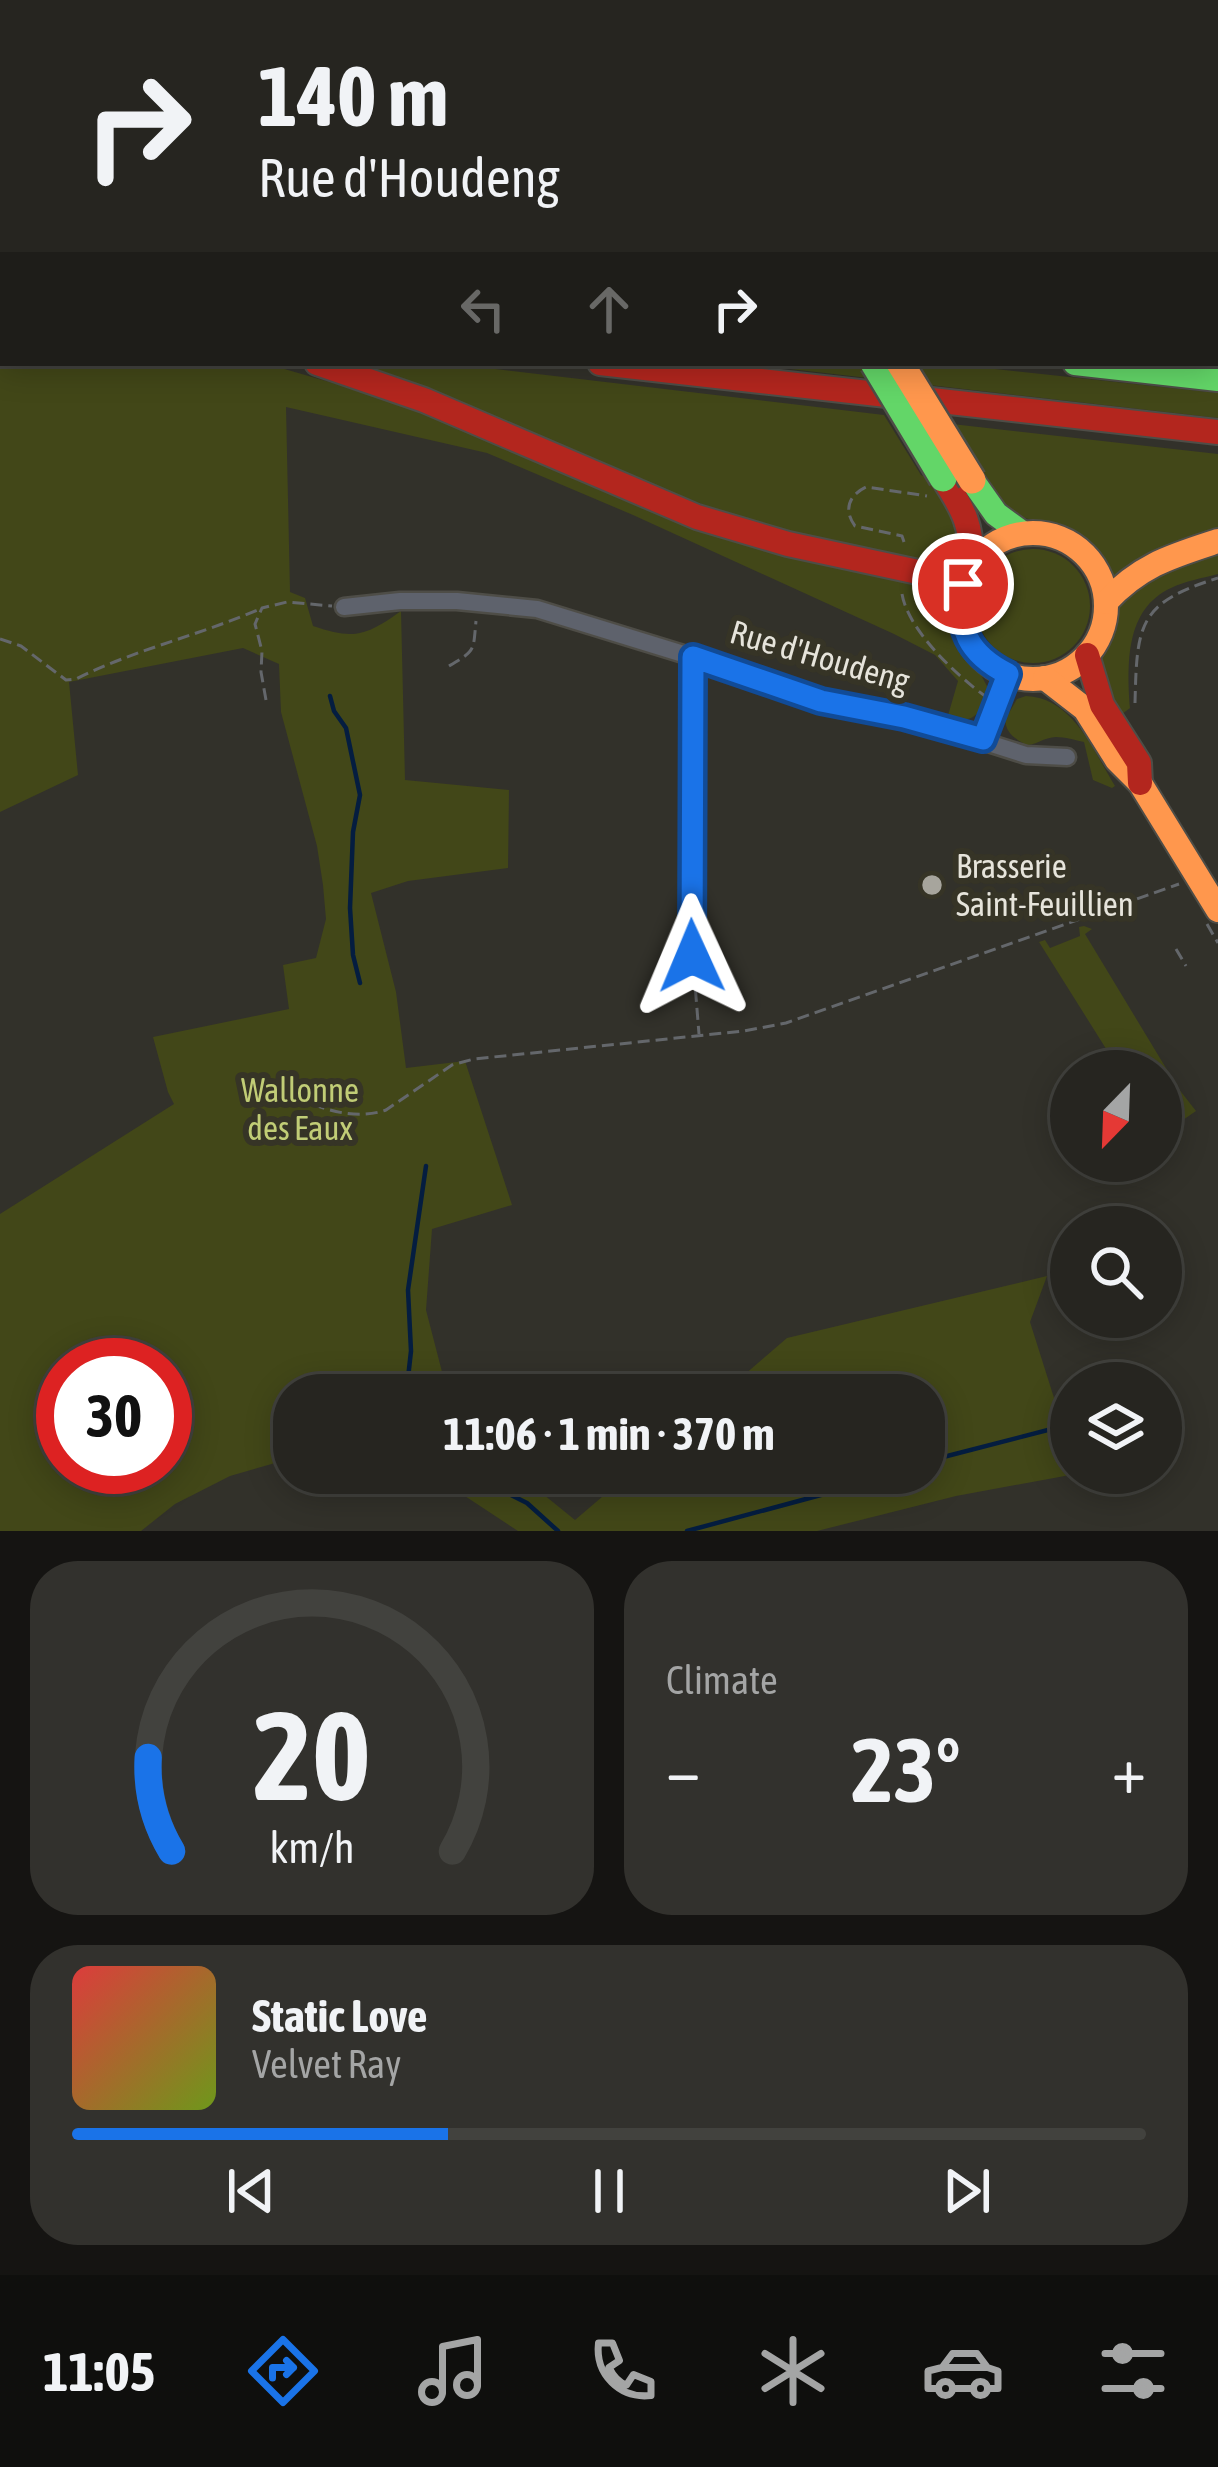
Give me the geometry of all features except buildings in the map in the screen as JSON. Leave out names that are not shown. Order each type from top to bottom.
[{"type":"main road","points":[[326,366],[424,400],[697,517],[788,544],[918,572],[940,581],[960,605]]},
{"type":"main road","points":[[627,366],[1218,432]]},
{"type":"main road","points":[[876,366],[938,486],[967,515],[973,530],[971,566],[960,605],[968,640],[978,654],[1008,674],[1026,679],[1060,674],[1087,656],[1102,631],[1106,602],[1096,569],[1072,544],[1056,536],[1022,533],[995,543],[971,566]]},
{"type":"main road","points":[[902,366],[996,514],[1022,533]]},
{"type":"main road","points":[[1102,366],[1218,379]]},
{"type":"main road","points":[[1106,602],[1145,566],[1218,541]]},
{"type":"main road","points":[[1087,656],[1102,705],[1139,763],[1140,783]]},
{"type":"main road","points":[[1045,678],[1076,700],[1123,771],[1140,783],[1218,910]]},
{"type":"street","name":"Rue d'Houdeng","points":[[344,607],[400,601],[537,609],[821,701],[904,717],[1026,754],[1067,757]]},
{"type":"street","name":"Rue d'Houdeng","points":[[692,956],[693,657]]},
{"type":"street","points":[[983,739],[1008,674]]},
{"type":"path","points":[[904,542],[902,536],[855,526],[848,513],[853,496],[866,487],[927,496],[938,486]]},
{"type":"path","points":[[1135,703],[1139,640],[1149,615],[1172,595],[1218,578]]},
{"type":"path","points":[[0,639],[21,646],[66,680],[262,608],[286,602],[344,607]]},
{"type":"path","points":[[449,666],[474,647],[477,602]]},
{"type":"path","points":[[262,608],[255,624],[266,700]]},
{"type":"path","points":[[297,1096],[339,1113],[375,1114],[452,1065],[474,1059],[744,1031],[786,1022],[1197,875]]},
{"type":"path","points":[[1176,949],[1186,966]]},
{"type":"path","points":[[692,956],[700,1036]]},
{"type":"green space","name":"Wallonne des Eaux","points":[[0,366],[268,366],[350,388],[926,586],[944,605],[961,653],[988,688],[975,715],[947,719],[958,681],[935,655],[894,634],[487,453],[286,407],[290,592],[305,598],[313,626],[339,633],[369,630],[401,611],[405,780],[509,790],[508,868],[408,881],[371,893],[396,992],[406,1068],[465,1061],[512,1205],[432,1229],[426,1310],[443,1374],[273,1374],[273,1464],[230,1476],[175,1504],[141,1531],[0,1531],[0,1214],[174,1104],[153,1037],[289,1009],[283,965],[316,958],[326,919],[317,846],[281,712],[279,664],[243,648],[69,682],[78,775],[0,812]]},
{"type":"green space","points":[[345,366],[470,366],[884,415],[921,475],[937,482],[960,520],[962,556],[952,581],[769,530]]},
{"type":"green space","points":[[763,366],[968,366],[1218,393],[1218,418]]},
{"type":"green space","points":[[952,424],[1218,454],[1218,534],[1113,580],[1103,560],[1080,537],[1060,526],[1011,514]]},
{"type":"green space","points":[[1033,549],[1055,553],[1073,566],[1086,584],[1090,606],[1086,628],[1073,646],[1055,659],[1033,663],[1011,659],[993,646],[980,628],[976,606],[980,584],[993,566],[1011,553]]},
{"type":"green space","points":[[1218,553],[1218,574],[1171,588],[1145,609],[1132,639],[1130,708],[1122,714],[1100,667],[1119,604],[1134,584]]},
{"type":"green space","points":[[1017,699],[1042,699],[1069,716],[1115,786],[1093,780],[1084,742],[1056,737],[1021,746],[1008,731],[1005,718]]},
{"type":"green space","points":[[1079,927],[1092,929],[1085,934],[1155,1050],[1107,1050],[1039,942],[1045,940],[1050,948],[1080,936]]},
{"type":"green space","points":[[1182,1093],[1196,1111],[1182,1121]]},
{"type":"green space","points":[[1047,1276],[1030,1322],[1050,1385],[1050,1479],[956,1496],[817,1531],[518,1531],[462,1494],[543,1494],[575,1520],[605,1494],[945,1494],[945,1374],[745,1374],[787,1338]]},
{"type":"waterway","points":[[330,696],[346,728],[360,795],[353,832],[350,908],[360,983]]},
{"type":"waterway","points":[[408,1374],[408,1290],[426,1166]]},
{"type":"waterway","points":[[945,1457],[1050,1429]]},
{"type":"waterway","points":[[509,1494],[527,1503],[558,1531]]},
{"type":"waterway","points":[[687,1531],[824,1494]]},
{"type":"traffic: fast","points":[[876,366],[943,478]]},
{"type":"traffic: fast","points":[[1102,366],[1218,379]]},
{"type":"traffic: fast","points":[[972,480],[996,514],[1022,533]]},
{"type":"traffic: slow","points":[[902,366],[972,480]]},
{"type":"traffic: slow","points":[[1033,533],[1061,539],[1085,554],[1100,578],[1106,606],[1100,634],[1085,658],[1061,673],[1033,679],[1005,673],[981,658],[966,634],[960,606],[966,578],[981,554],[1005,539],[1033,533]]},
{"type":"traffic: slow","points":[[1106,602],[1144,570],[1218,541]]},
{"type":"traffic: slow","points":[[1045,678],[1085,709],[1117,760],[1140,783],[1218,910]]},
{"type":"traffic: jam","points":[[326,366],[424,400],[697,517],[788,544],[918,572],[940,581],[960,605]]},
{"type":"traffic: jam","points":[[627,366],[1218,432]]},
{"type":"traffic: jam","points":[[943,478],[966,519],[971,566]]},
{"type":"traffic: jam","points":[[1087,655],[1102,705],[1139,763],[1140,783]]},
{"type":"place","name":"Brasserie Saint-Feuillien","points":[[932,885]]},
{"type":"route","points":[[692,956],[693,657],[821,701],[983,739],[1008,674],[992,666],[968,640],[960,605],[963,584]]}]
